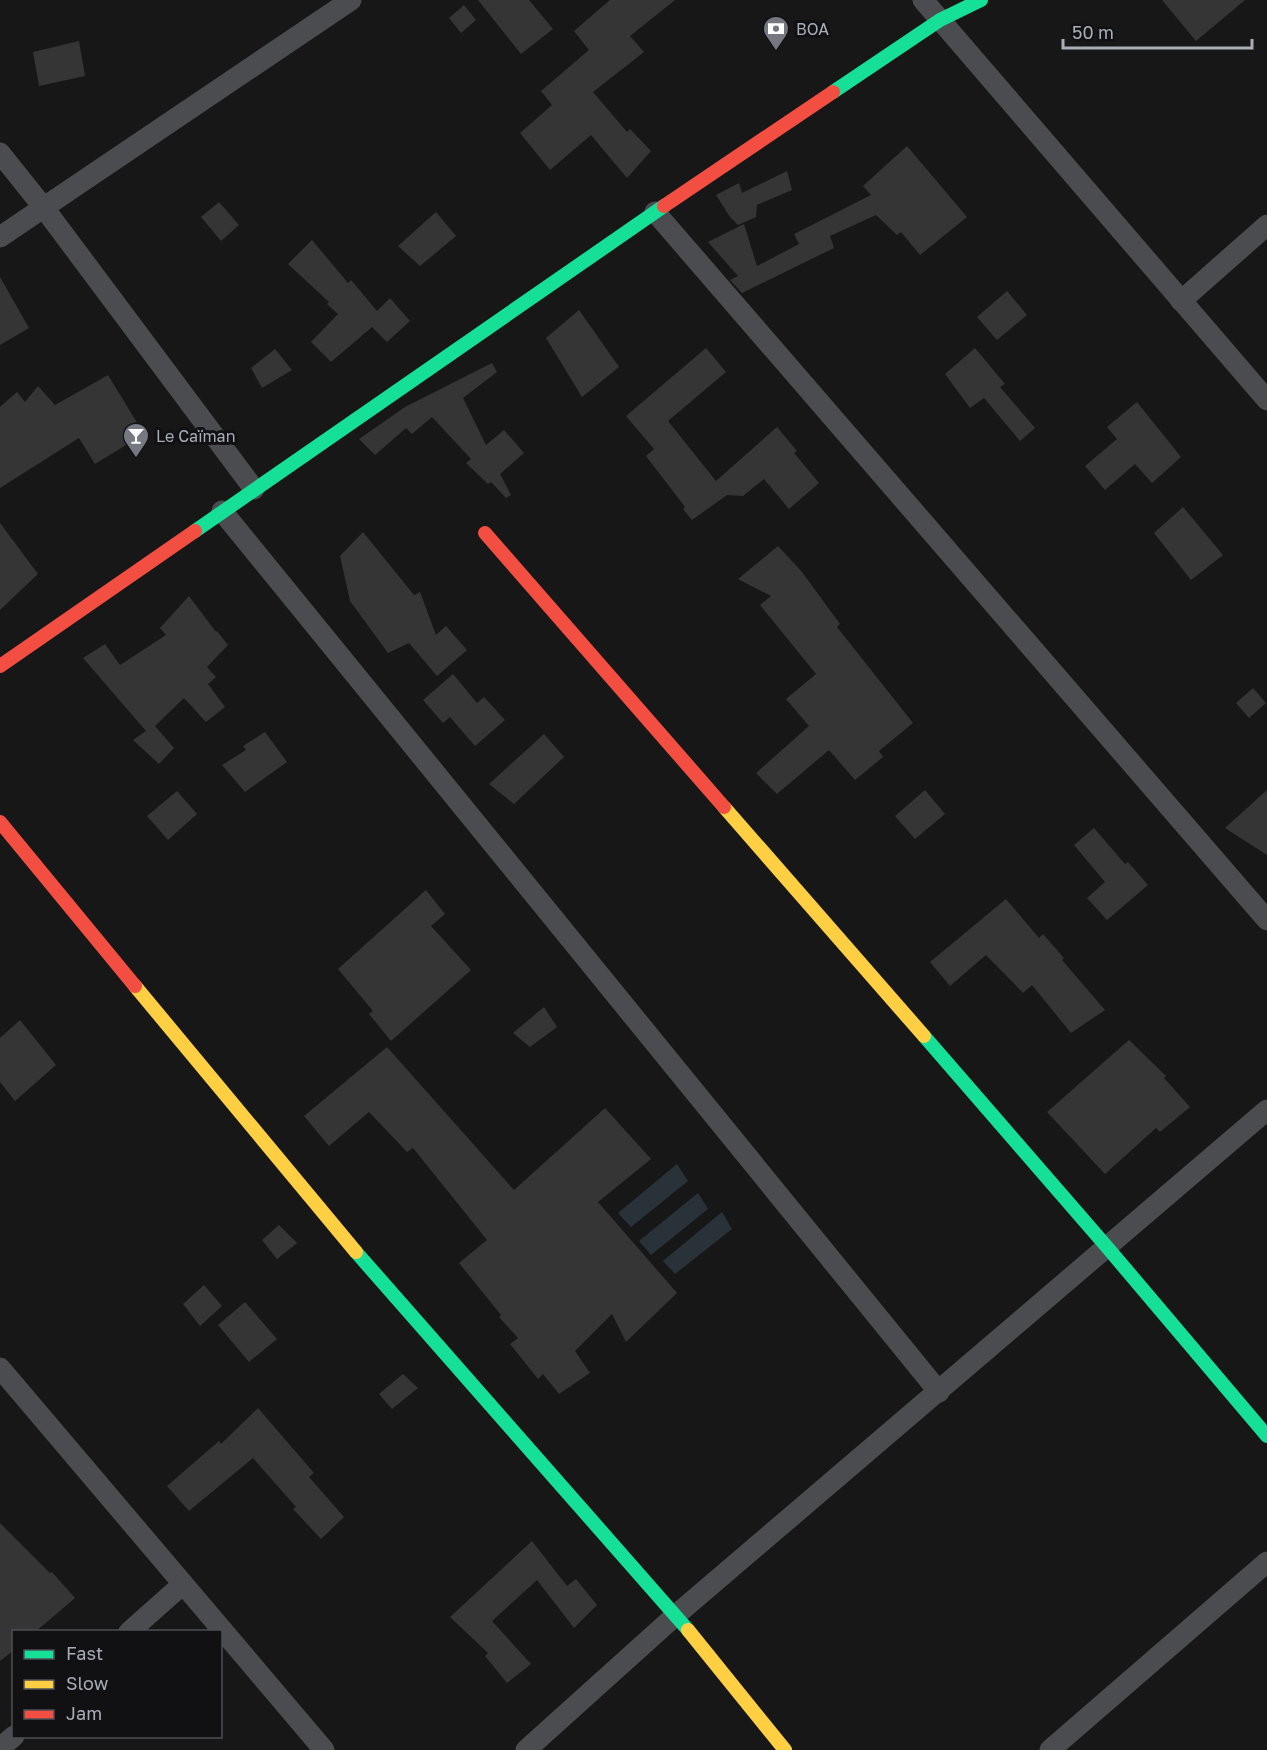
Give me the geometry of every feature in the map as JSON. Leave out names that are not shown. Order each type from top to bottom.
[{"type":"street","points":[[0,237],[351,0]]},
{"type":"street","points":[[923,0],[1267,400]]},
{"type":"street","points":[[0,666],[655,212],[940,20],[981,0]]},
{"type":"street","points":[[0,153],[44,208],[254,489]]},
{"type":"street","points":[[655,212],[1267,920]]},
{"type":"street","points":[[1181,301],[1267,225]]},
{"type":"street","points":[[222,511],[939,1392]]},
{"type":"street","points":[[485,533],[1107,1247],[1267,1436]]},
{"type":"street","points":[[0,822],[345,1239],[676,1615],[785,1750]]},
{"type":"street","points":[[526,1750],[676,1615],[1267,1110]]},
{"type":"street","points":[[0,1368],[324,1750]]},
{"type":"street","points":[[1050,1750],[1267,1562]]},
{"type":"street","points":[[131,1630],[183,1584]]},
{"type":"street","points":[[0,1748],[12,1738]]},
{"type":"shaded area","points":[[677,1164],[688,1181],[631,1227],[618,1213]]},
{"type":"shaded area","points":[[698,1193],[708,1209],[651,1255],[639,1241]]},
{"type":"shaded area","points":[[722,1212],[732,1229],[675,1274],[663,1261]]},
{"type":"building","points":[[478,0],[529,0],[553,29],[521,54]]},
{"type":"building","points":[[610,0],[675,0],[630,36],[644,52],[593,92],[627,132],[630,129],[651,151],[627,178],[591,135],[550,170],[520,133],[552,105],[541,91],[589,50],[574,31]]},
{"type":"building","points":[[1162,0],[1245,0],[1196,41]]},
{"type":"building","points":[[464,5],[476,20],[461,33],[449,18]]},
{"type":"building","points":[[79,41],[85,76],[39,86],[33,52]]},
{"type":"building","points":[[907,146],[967,217],[920,255],[901,232],[897,235],[876,215],[830,236],[834,248],[742,293],[730,280],[738,276],[708,242],[744,224],[757,266],[799,244],[794,234],[871,195],[863,186]]},
{"type":"building","points":[[787,171],[792,190],[757,205],[756,217],[738,225],[716,195],[739,183],[742,193]]},
{"type":"building","points":[[219,202],[239,225],[221,241],[201,217]]},
{"type":"building","points":[[436,212],[456,236],[420,266],[398,246]]},
{"type":"building","points":[[312,240],[348,283],[351,280],[377,311],[390,298],[410,321],[387,342],[372,327],[331,362],[311,342],[338,314],[327,304],[329,302],[288,264]]},
{"type":"building","points":[[0,277],[29,328],[0,345]]},
{"type":"building","points":[[1007,291],[1027,315],[997,340],[977,317]]},
{"type":"building","points":[[579,310],[619,367],[582,397],[546,338]]},
{"type":"building","points":[[706,348],[726,372],[668,421],[716,481],[777,427],[797,451],[794,453],[819,483],[789,509],[764,479],[743,496],[727,495],[692,520],[683,509],[685,507],[646,456],[654,449],[626,416]]},
{"type":"building","points":[[975,348],[1005,384],[1000,387],[1035,428],[1020,441],[984,398],[970,408],[945,374]]},
{"type":"building","points":[[275,349],[292,370],[262,388],[251,368]]},
{"type":"building","points":[[492,363],[497,372],[463,398],[486,445],[504,430],[524,453],[500,474],[511,495],[506,498],[491,482],[488,484],[466,463],[471,459],[432,417],[412,434],[406,428],[375,455],[359,439],[405,407]]},
{"type":"building","points":[[108,375],[144,434],[95,464],[79,438],[0,488],[0,407],[17,392],[25,402],[38,386],[55,405]]},
{"type":"building","points":[[1137,402],[1181,457],[1152,483],[1135,464],[1105,490],[1085,466],[1117,439],[1107,427]]},
{"type":"building","points":[[1183,507],[1223,555],[1191,580],[1154,533]]},
{"type":"building","points":[[0,523],[38,574],[0,610]]},
{"type":"building","points":[[363,532],[414,595],[420,592],[436,635],[446,626],[467,650],[437,676],[409,643],[388,653],[350,601],[340,556]]},
{"type":"building","points":[[778,546],[802,572],[840,624],[837,627],[913,723],[879,751],[883,757],[855,780],[829,750],[777,794],[756,773],[809,726],[786,699],[816,674],[760,605],[771,596],[738,579]]},
{"type":"building","points":[[189,596],[228,645],[207,667],[216,677],[208,684],[225,707],[206,722],[184,698],[155,726],[174,748],[159,764],[133,740],[146,731],[83,658],[105,644],[120,665],[166,635],[160,628]]},
{"type":"building","points":[[453,674],[477,703],[484,697],[505,720],[475,746],[450,717],[443,723],[423,700]]},
{"type":"building","points":[[1253,688],[1266,703],[1249,718],[1236,703]]},
{"type":"building","points":[[265,732],[287,762],[245,792],[222,765],[246,750],[243,746]]},
{"type":"building","points":[[544,734],[564,757],[514,804],[489,784]]},
{"type":"building","points":[[925,790],[945,814],[915,839],[895,816]]},
{"type":"building","points":[[1267,790],[1267,855],[1225,828]]},
{"type":"building","points":[[177,791],[197,814],[168,840],[147,816]]},
{"type":"building","points":[[1094,828],[1125,864],[1128,862],[1148,885],[1107,920],[1087,898],[1105,882],[1074,845]]},
{"type":"building","points":[[426,890],[445,914],[431,926],[471,970],[391,1041],[369,1014],[373,1011],[338,969]]},
{"type":"building","points":[[1006,899],[1039,938],[1043,934],[1105,1010],[1071,1033],[1032,985],[1023,993],[986,955],[950,986],[930,962]]},
{"type":"building","points":[[544,1007],[557,1027],[530,1047],[513,1033]]},
{"type":"building","points":[[20,1020],[56,1065],[15,1101],[0,1082],[0,1038]]},
{"type":"building","points":[[1129,1040],[1166,1076],[1164,1078],[1190,1107],[1160,1132],[1156,1128],[1105,1174],[1047,1112]]},
{"type":"building","points":[[387,1047],[514,1190],[605,1108],[651,1159],[598,1202],[677,1293],[626,1342],[612,1314],[575,1351],[590,1373],[559,1394],[543,1374],[538,1379],[510,1344],[518,1338],[499,1317],[501,1315],[459,1263],[487,1240],[413,1148],[407,1152],[369,1112],[329,1146],[304,1116]]},
{"type":"building","points":[[279,1225],[297,1243],[277,1259],[262,1240]]},
{"type":"building","points":[[204,1285],[222,1306],[200,1326],[183,1304]]},
{"type":"building","points":[[245,1302],[277,1339],[249,1362],[218,1325]]},
{"type":"building","points":[[403,1374],[418,1388],[392,1409],[379,1394]]},
{"type":"building","points":[[258,1408],[314,1473],[309,1477],[344,1517],[321,1539],[293,1509],[296,1507],[253,1458],[189,1511],[167,1486],[219,1441],[221,1444]]},
{"type":"building","points":[[0,1523],[50,1573],[52,1572],[75,1598],[37,1630],[12,1630],[12,1652],[0,1661]]},
{"type":"building","points":[[532,1541],[567,1586],[576,1579],[597,1605],[574,1628],[537,1580],[492,1621],[531,1664],[507,1683],[485,1656],[488,1653],[450,1617]]},
{"type":"traffic: fast","points":[[833,92],[940,20],[981,0]]},
{"type":"traffic: fast","points":[[195,531],[664,206]]},
{"type":"traffic: fast","points":[[924,1036],[1267,1436]]},
{"type":"traffic: fast","points":[[356,1252],[688,1630]]},
{"type":"traffic: slow","points":[[724,807],[924,1036]]},
{"type":"traffic: slow","points":[[135,986],[356,1252]]},
{"type":"traffic: slow","points":[[688,1630],[785,1750]]},
{"type":"traffic: jam","points":[[664,206],[833,92]]},
{"type":"traffic: jam","points":[[0,666],[195,531]]},
{"type":"traffic: jam","points":[[485,533],[724,807]]},
{"type":"traffic: jam","points":[[0,822],[135,986]]},
{"type":"place","name":"BOA","points":[[776,52]]},
{"type":"place","name":"Le Caïman","points":[[136,459]]}]
